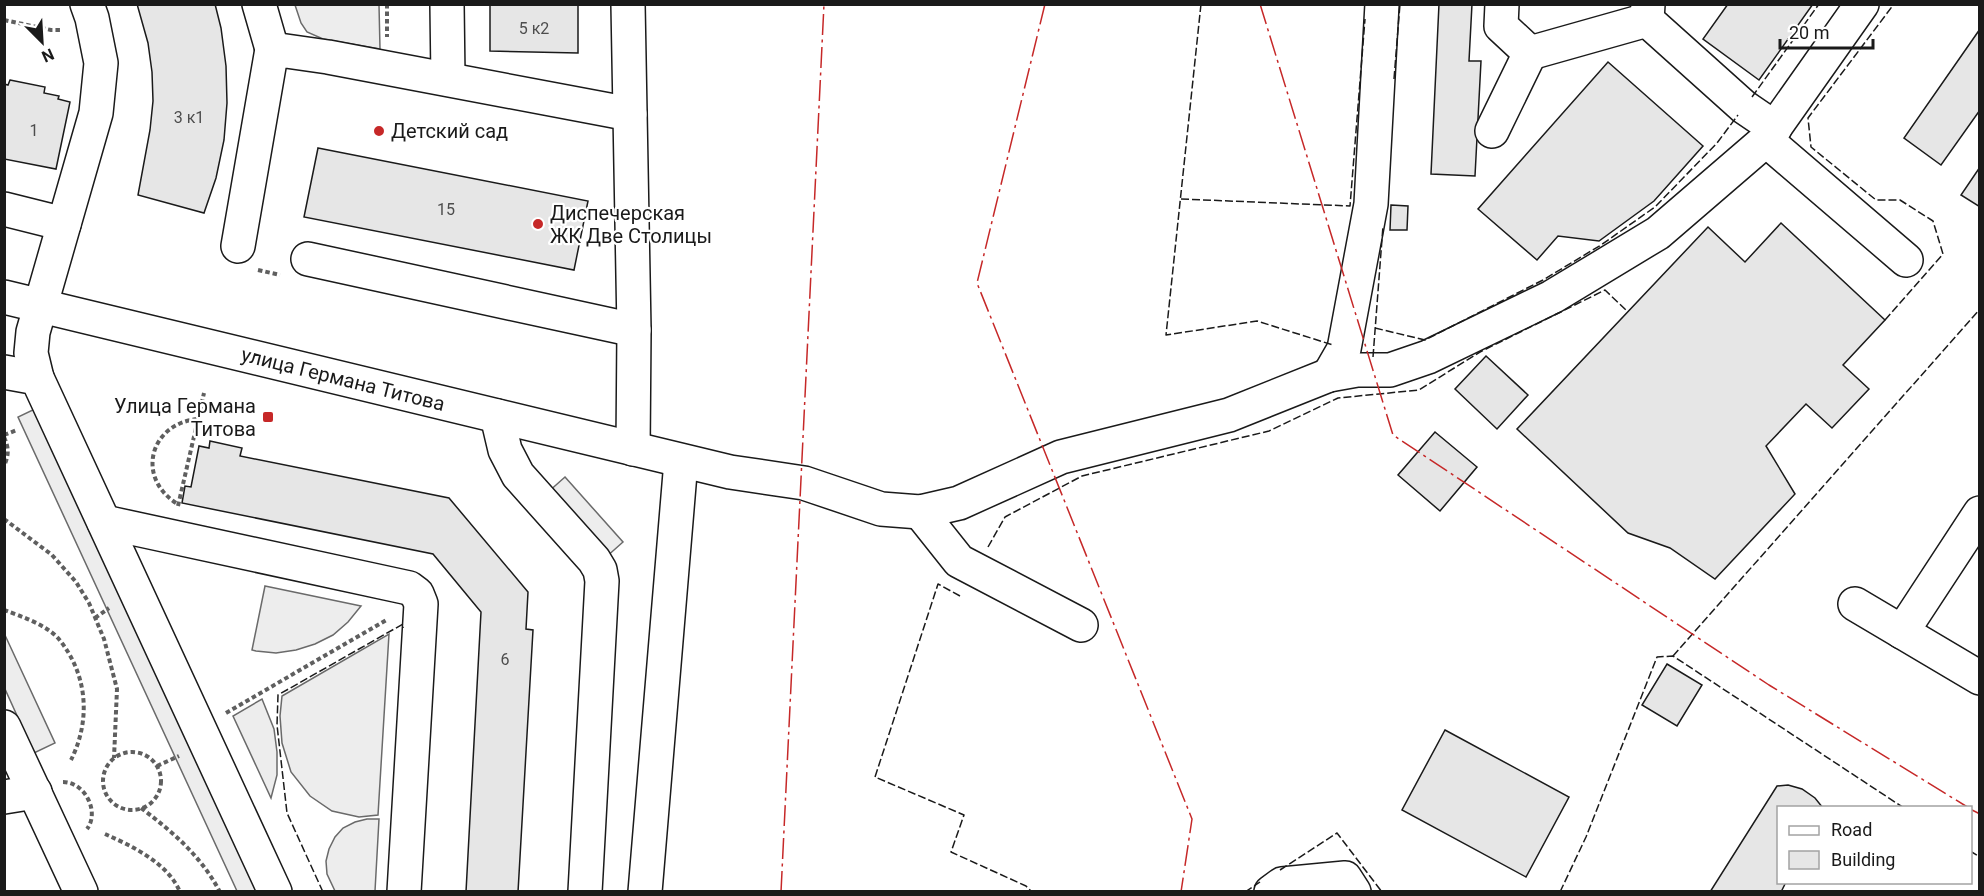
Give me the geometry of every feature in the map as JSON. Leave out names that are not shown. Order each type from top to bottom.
[{"type":"street","points":[[238,246],[272,49],[259,4]]},
{"type":"street","points":[[447,4],[448,79]]},
{"type":"street","points":[[628,4],[634,330],[633,449]]},
{"type":"street","points":[[1329,375],[1344,349],[1371,204],[1382,4]]},
{"type":"street","points":[[1502,4],[1501,26],[1530,53]]},
{"type":"street","name":"улица Германа Титова","points":[[4,297],[681,461],[730,472],[804,483],[881,509],[920,512],[959,503],[1061,457],[1229,415],[1329,375],[1357,370],[1390,370],[1428,357],[1552,297],[1658,232],[1770,134],[1862,4]]},
{"type":"street","points":[[1492,130],[1530,53],[1647,13],[1770,134],[1906,260]]},
{"type":"street","points":[[91,18],[101,63],[96,113],[40,305],[31,353],[37,378],[275,891]]},
{"type":"street","points":[[272,49],[328,57],[630,114]]},
{"type":"street","points":[[4,209],[64,224]]},
{"type":"street","points":[[308,259],[634,330]]},
{"type":"street","points":[[4,372],[37,378]]},
{"type":"street","points":[[497,416],[505,450],[518,475],[594,560],[600,570],[602,581],[585,891]]},
{"type":"street","points":[[645,891],[681,461]]},
{"type":"street","points":[[920,512],[959,561],[1081,625]]},
{"type":"street","points":[[1902,632],[1980,513]]},
{"type":"street","points":[[104,522],[409,588],[417,594],[420,601],[404,891]]},
{"type":"street","points":[[1855,604],[1980,678]]},
{"type":"street","points":[[4,727],[20,795],[81,891]]},
{"type":"street","points":[[1271,891],[1282,884],[1345,878],[1354,891]]},
{"type":"path","points":[[4,20],[51,30],[91,18]]},
{"type":"path","points":[[238,246],[236,265],[304,280],[308,259]]},
{"type":"path","points":[[171,537],[204,393]]},
{"type":"path","points":[[178,504],[167,497],[156,482],[152,463],[154,450],[159,440],[176,424],[198,419]]},
{"type":"path","points":[[4,466],[9,456],[4,436],[17,430]]},
{"type":"path","points":[[4,519],[52,555],[76,582],[89,603],[104,639],[117,689],[114,758]]},
{"type":"path","points":[[199,729],[420,601]]},
{"type":"path","points":[[4,610],[28,618],[57,637],[74,664],[86,704],[81,741],[71,760]]},
{"type":"path","points":[[129,751],[141,752],[158,766],[161,777],[160,788],[155,798],[147,806],[124,809],[114,804],[106,795],[102,784],[104,773],[109,762],[114,758],[129,751]]},
{"type":"path","points":[[140,808],[189,848],[210,874],[220,891]]},
{"type":"path","points":[[105,834],[126,843],[158,864],[178,885],[180,891]]},
{"type":"shaded area","points":[[295,5],[379,5],[380,49],[323,39],[307,32],[301,23]]},
{"type":"shaded area","points":[[39,407],[264,891],[237,891],[18,417]]},
{"type":"shaded area","points":[[565,477],[623,542],[605,558],[547,493]]},
{"type":"shaded area","points":[[265,586],[361,606],[333,635],[315,644],[276,653],[256,651],[252,650]]},
{"type":"shaded area","points":[[4,633],[55,743],[34,753],[5,689]]},
{"type":"shaded area","points":[[389,634],[378,815],[359,817],[332,811],[310,796],[291,772],[282,743],[280,716],[282,696]]},
{"type":"shaded area","points":[[262,699],[274,729],[277,752],[277,775],[271,798],[233,716]]},
{"type":"shaded area","points":[[367,819],[379,819],[375,891],[335,891],[327,874],[326,861],[329,849],[343,828]]},
{"type":"building","points":[[137,4],[215,4],[226,66],[227,103],[224,140],[216,178],[204,213],[138,195],[153,101],[148,43]]},
{"type":"building","points":[[490,4],[578,4],[578,53],[490,51]]},
{"type":"building","points":[[1439,4],[1472,4],[1469,61],[1481,61],[1475,176],[1431,174]]},
{"type":"building","points":[[1728,4],[1813,4],[1759,80],[1703,39]]},
{"type":"building","points":[[1980,29],[1980,110],[1941,165],[1904,138]]},
{"type":"building","points":[[1608,62],[1703,146],[1654,201],[1599,241],[1558,236],[1537,260],[1478,209]]},
{"type":"building","points":[[10,80],[45,87],[44,93],[59,96],[58,99],[70,102],[56,169],[4,159],[4,84],[8,85]]},
{"type":"building","points":[[318,148],[588,201],[574,270],[304,217]]},
{"type":"building","points":[[1980,167],[1980,207],[1961,195]]},
{"type":"building","points":[[1391,205],[1408,206],[1407,230],[1390,230]]},
{"type":"building","points":[[1781,223],[1885,320],[1843,365],[1869,389],[1832,428],[1806,404],[1766,446],[1795,494],[1715,579],[1670,548],[1628,533],[1517,429],[1708,227],[1745,262]]},
{"type":"building","points":[[1486,356],[1528,395],[1497,429],[1455,389]]},
{"type":"building","points":[[1435,432],[1477,467],[1440,511],[1398,475]]},
{"type":"building","points":[[210,441],[242,448],[240,456],[449,498],[528,592],[526,629],[533,630],[518,892],[466,892],[481,612],[433,554],[182,503],[185,486],[191,487],[199,446],[209,448]]},
{"type":"building","points":[[1667,664],[1702,685],[1677,726],[1642,705]]},
{"type":"building","points":[[1445,730],[1569,797],[1526,877],[1402,810]]},
{"type":"building","points":[[1788,785],[1802,789],[1821,806],[1777,806],[1777,884],[1785,884],[1781,892],[1710,892],[1777,786]]},
{"type":"fence","points":[[1201,4],[1166,335],[1257,321],[1333,345]]},
{"type":"fence","points":[[1394,79],[1400,4]]},
{"type":"fence","points":[[1752,97],[1819,4]]},
{"type":"fence","points":[[1885,320],[1943,254],[1933,221],[1900,200],[1876,200],[1811,147],[1808,118],[1894,4]]},
{"type":"fence","points":[[1181,199],[1350,206],[1365,19]]},
{"type":"fence","points":[[1375,328],[1425,340],[1543,280],[1601,245],[1655,207],[1717,143],[1738,115]]},
{"type":"fence","points":[[1373,357],[1383,226]]},
{"type":"fence","points":[[988,547],[1005,517],[1082,476],[1269,431],[1338,398],[1419,390],[1480,352],[1605,290],[1628,312]]},
{"type":"fence","points":[[1673,656],[1980,309]]},
{"type":"fence","points":[[960,596],[938,584],[875,777],[964,815],[951,852],[1026,886],[1032,892]]},
{"type":"fence","points":[[323,892],[287,813],[277,725],[278,695],[403,624],[403,628]]},
{"type":"fence","points":[[1560,892],[1586,837],[1657,657],[1673,656],[1901,806]]},
{"type":"fence","points":[[1280,870],[1337,833],[1382,892]]},
{"type":"fence","points":[[1972,852],[1980,857]]},
{"type":"fence","points":[[1245,892],[1260,882]]},
{"type":"power","points":[[781,892],[824,4]]},
{"type":"power","points":[[1045,4],[977,283],[1192,819],[1181,892]]},
{"type":"power","points":[[1260,4],[1393,435],[1769,685],[1966,806]]},
{"type":"power","points":[[1972,810],[1980,814]]},
{"type":"place","name":"Детский сад","points":[[379,131]]},
{"type":"place","name":"Диспечерская ЖК Две Столицы","points":[[538,224]]},
{"type":"place","name":"Улица Германа Титова","points":[[268,417]]}]
